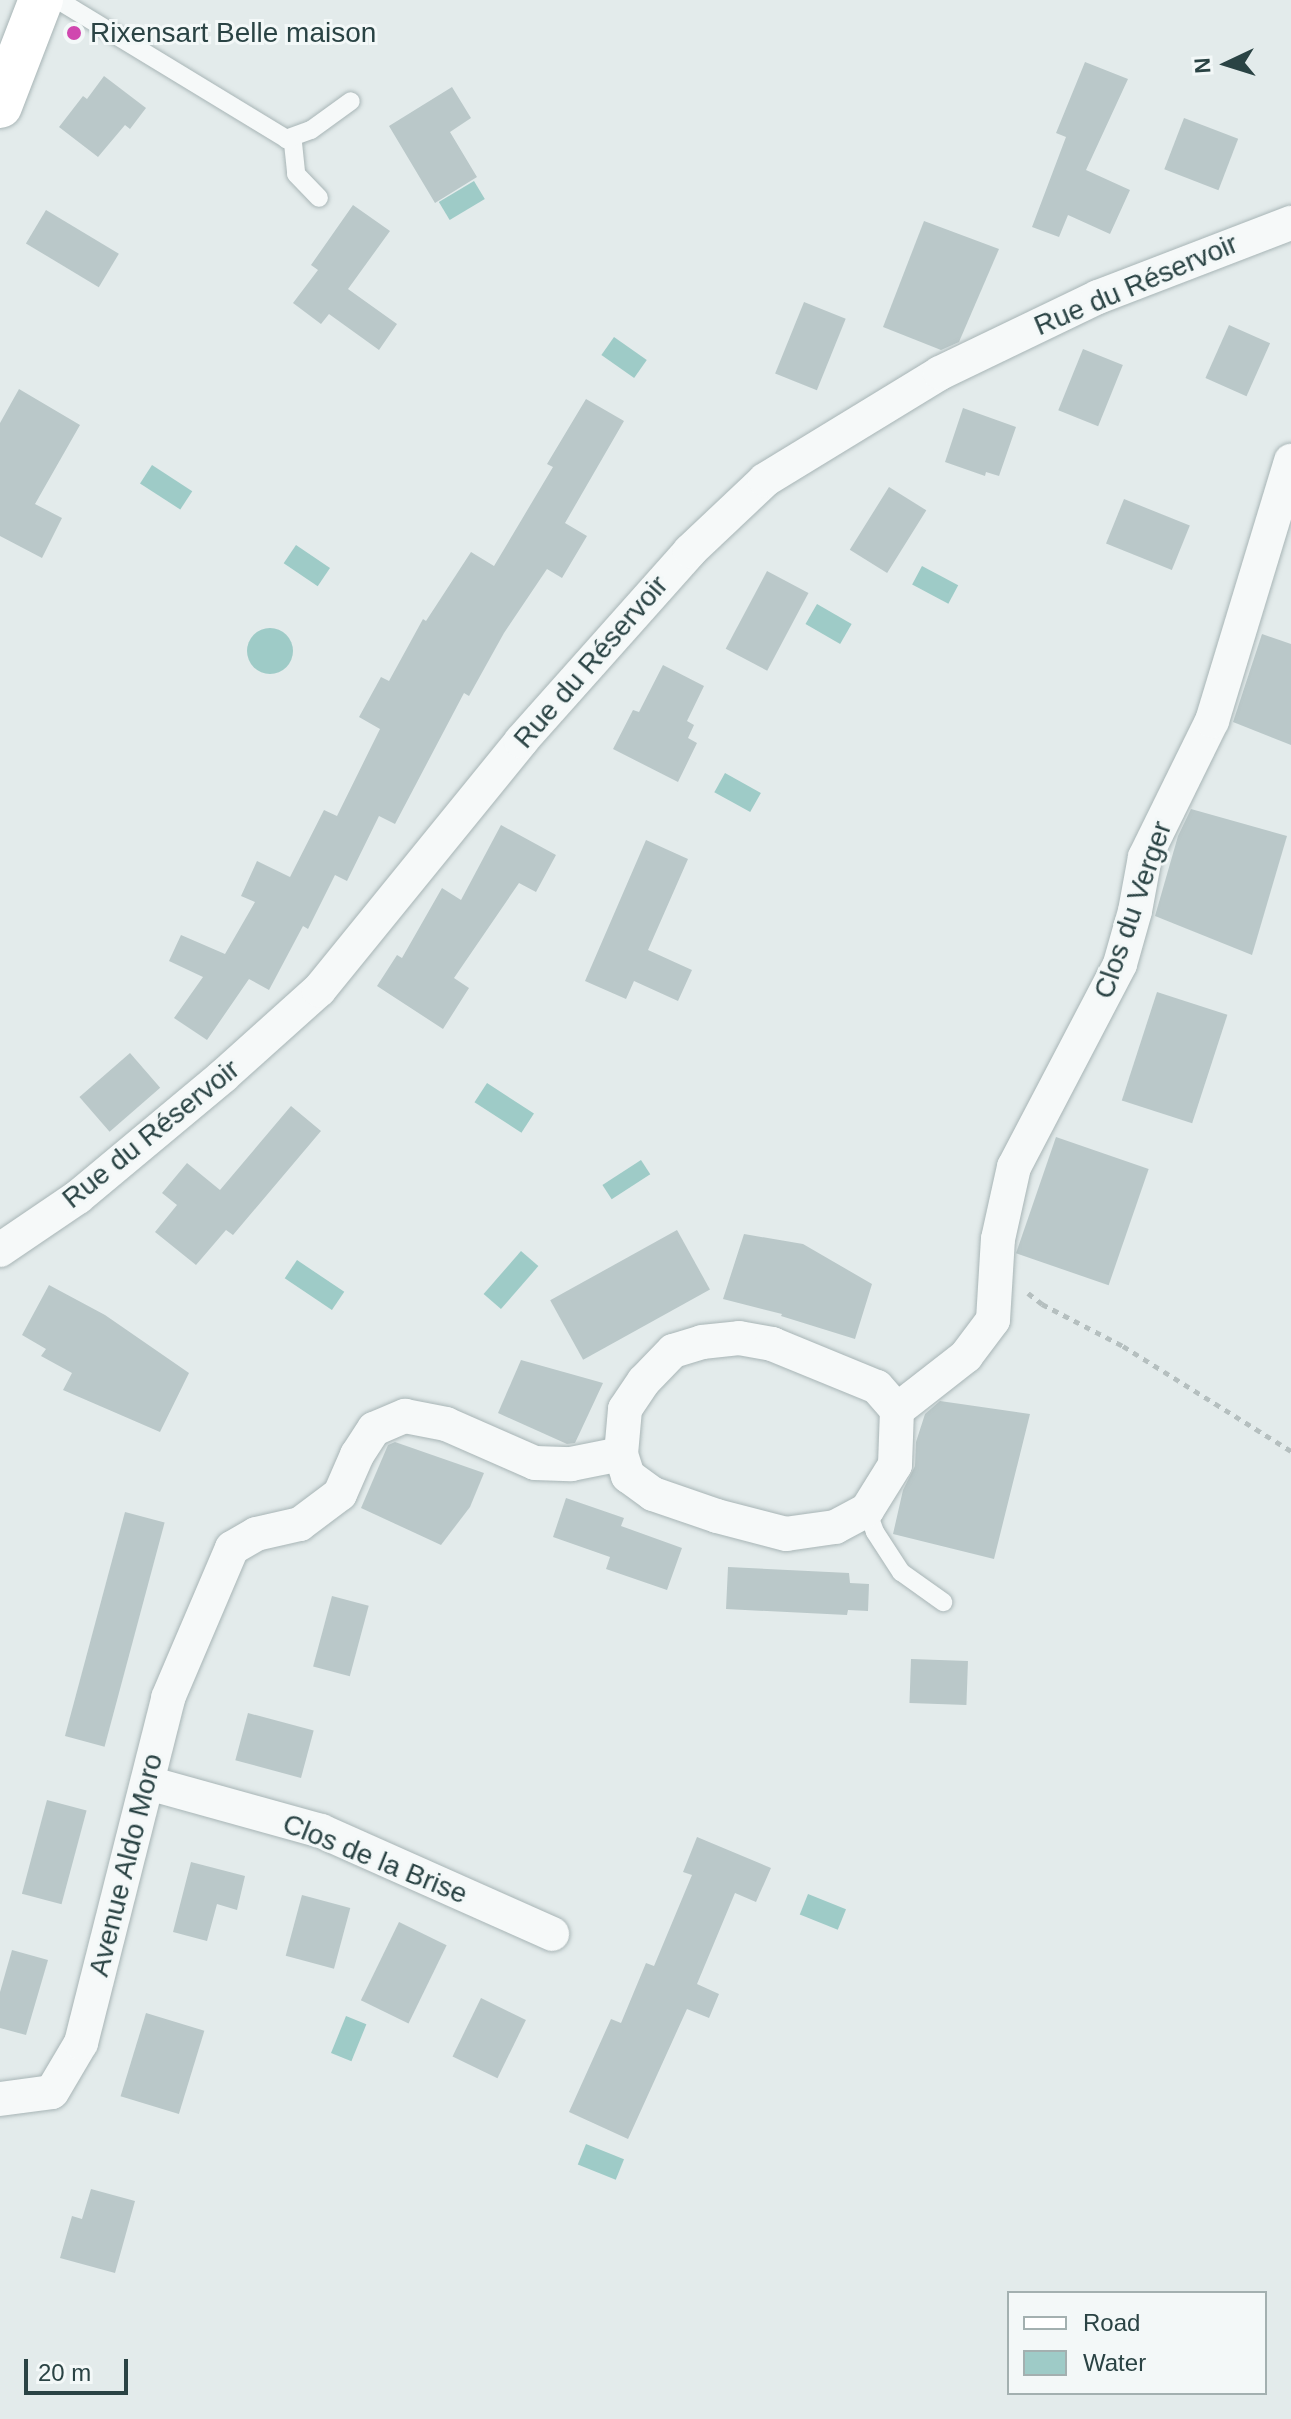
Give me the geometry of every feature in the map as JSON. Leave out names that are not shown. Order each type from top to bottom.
[{"type":"street","points":[[0,106],[41,0]]},
{"type":"street","name":"Rue du Réservoir","points":[[0,1250],[78,1197],[223,1076],[319,990],[521,741],[690,551],[765,480],[940,373],[1098,297],[1291,223]]},
{"type":"street","name":"Clos du Verger","points":[[897,1410],[966,1356],[993,1320],[998,1239],[1014,1167],[1093,1022],[1120,964],[1135,911],[1145,857],[1212,721],[1291,461]]},
{"type":"street","points":[[739,1338],[772,1344],[877,1387],[897,1410],[895,1465],[867,1510],[835,1527],[786,1534],[717,1516],[653,1494],[628,1476],[621,1454],[625,1409],[644,1381],[673,1351],[702,1342],[739,1338]]},
{"type":"street","name":"Avenue Aldo Moro","points":[[0,2099],[52,2092],[81,2043],[168,1698],[218,1588],[232,1548],[256,1534],[300,1524],[340,1494],[357,1455],[374,1429],[405,1416],[446,1424],[535,1463],[571,1464],[621,1454]]},
{"type":"street","name":"Clos de la Brise","points":[[148,1783],[321,1831],[552,1934]]},
{"type":"lane","points":[[58,0],[293,143],[296,174],[319,198]]},
{"type":"lane","points":[[286,139],[311,130],[351,101]]},
{"type":"lane","points":[[867,1510],[875,1532],[901,1572],[943,1602]]},
{"type":"path","points":[[996,1275],[1018,1284],[1042,1304],[1123,1346],[1291,1451]]},
{"type":"water","points":[[474,181],[485,199],[450,220],[439,202]]},
{"type":"water","points":[[614,337],[647,360],[634,378],[601,355]]},
{"type":"water","points":[[152,465],[192,491],[180,510],[140,483]]},
{"type":"water","points":[[296,545],[330,568],[318,586],[284,563]]},
{"type":"water","points":[[922,566],[958,585],[948,604],[912,585]]},
{"type":"water","points":[[817,604],[852,624],[840,644],[806,624]]},
{"type":"water","points":[[270,628],[286,635],[293,651],[286,667],[270,674],[254,667],[247,651],[254,635]]},
{"type":"water","points":[[725,773],[761,793],[750,812],[714,792]]},
{"type":"water","points":[[487,1083],[534,1113],[521,1133],[474,1102]]},
{"type":"water","points":[[641,1160],[650,1174],[612,1199],[602,1185]]},
{"type":"water","points":[[521,1251],[538,1266],[501,1309],[484,1294]]},
{"type":"water","points":[[297,1260],[344,1292],[332,1310],[285,1278]]},
{"type":"water","points":[[808,1894],[846,1909],[838,1930],[800,1914]]},
{"type":"water","points":[[346,2016],[366,2024],[351,2061],[331,2053]]},
{"type":"water","points":[[586,2144],[624,2159],[616,2180],[578,2164]]},
{"type":"building","points":[[1085,62],[1128,79],[1086,170],[1130,190],[1110,234],[1068,215],[1059,237],[1032,227],[1066,137],[1056,133]]},
{"type":"building","points":[[104,76],[146,108],[130,129],[125,125],[98,157],[59,127],[83,96],[87,99]]},
{"type":"building","points":[[452,87],[471,118],[450,132],[477,177],[435,203],[389,126]]},
{"type":"building","points":[[1184,118],[1238,139],[1218,190],[1164,169]]},
{"type":"building","points":[[353,205],[390,231],[348,289],[397,324],[379,350],[329,314],[321,324],[293,303],[318,270],[311,265]]},
{"type":"building","points":[[46,210],[119,254],[99,287],[26,243]]},
{"type":"building","points":[[924,221],[999,249],[959,342],[941,350],[883,327]]},
{"type":"building","points":[[804,302],[846,319],[817,390],[775,373]]},
{"type":"building","points":[[1229,325],[1270,343],[1247,396],[1205,378]]},
{"type":"building","points":[[1083,349],[1123,365],[1098,426],[1058,410]]},
{"type":"building","points":[[19,389],[80,425],[35,504],[62,518],[42,558],[0,536],[0,423]]},
{"type":"building","points":[[586,399],[624,421],[565,523],[587,536],[562,578],[547,569],[504,633],[469,696],[464,693],[395,824],[379,816],[347,881],[335,875],[308,929],[303,926],[269,990],[249,979],[207,1040],[174,1018],[203,977],[169,961],[181,935],[225,954],[255,902],[241,896],[257,861],[290,877],[324,810],[337,816],[380,729],[359,717],[381,677],[389,681],[423,619],[426,621],[471,552],[494,566],[553,467],[547,464]]},
{"type":"building","points":[[963,408],[1016,427],[999,476],[986,472],[985,476],[945,462]]},
{"type":"building","points":[[889,487],[926,510],[887,573],[850,550]]},
{"type":"building","points":[[1124,499],[1190,526],[1172,570],[1106,544]]},
{"type":"building","points":[[767,571],[808,593],[767,671],[726,649]]},
{"type":"building","points":[[1262,634],[1291,644],[1291,745],[1233,722]]},
{"type":"building","points":[[663,665],[704,686],[687,721],[694,725],[688,738],[697,743],[678,782],[613,749],[633,710],[639,712]]},
{"type":"building","points":[[1191,809],[1287,836],[1252,955],[1155,916],[1178,836]]},
{"type":"building","points":[[501,825],[556,855],[536,892],[519,883],[454,978],[469,988],[443,1029],[377,986],[397,955],[402,958],[442,888],[461,900]]},
{"type":"building","points":[[646,840],[688,859],[648,950],[692,970],[678,1001],[634,981],[626,999],[585,981]]},
{"type":"building","points":[[1157,992],[1227,1015],[1192,1123],[1122,1100]]},
{"type":"building","points":[[130,1053],[160,1088],[110,1132],[79,1097]]},
{"type":"building","points":[[291,1106],[321,1131],[233,1235],[226,1230],[196,1265],[155,1232],[177,1205],[162,1193],[187,1163],[220,1190]]},
{"type":"building","points":[[1056,1137],[1149,1169],[1109,1285],[1016,1253]]},
{"type":"building","points":[[677,1230],[710,1289],[583,1360],[550,1300]]},
{"type":"building","points":[[744,1234],[803,1244],[872,1284],[855,1339],[782,1314],[723,1299]]},
{"type":"building","points":[[49,1285],[105,1315],[189,1373],[160,1432],[63,1390],[72,1373],[41,1356],[46,1349],[22,1335]]},
{"type":"building","points":[[521,1360],[603,1383],[575,1443],[567,1444],[498,1413]]},
{"type":"building","points":[[940,1401],[1030,1414],[994,1559],[893,1534],[903,1490],[915,1466],[916,1442],[925,1414]]},
{"type":"building","points":[[395,1442],[484,1473],[470,1507],[441,1545],[361,1508],[388,1445]]},
{"type":"building","points":[[566,1498],[624,1518],[621,1526],[682,1548],[667,1590],[606,1569],[610,1557],[553,1537]]},
{"type":"building","points":[[125,1512],[165,1523],[105,1747],[65,1736]]},
{"type":"building","points":[[728,1567],[849,1573],[850,1583],[869,1584],[868,1611],[848,1610],[847,1615],[726,1609]]},
{"type":"building","points":[[332,1596],[369,1606],[350,1676],[313,1667]]},
{"type":"building","points":[[911,1659],[968,1661],[966,1705],[909,1703]]},
{"type":"building","points":[[248,1713],[314,1731],[301,1778],[235,1760]]},
{"type":"building","points":[[47,1800],[87,1811],[61,1904],[22,1894]]},
{"type":"building","points":[[697,1837],[771,1868],[756,1902],[735,1893],[697,1984],[719,1994],[709,2018],[687,2009],[628,2139],[569,2112],[611,2019],[621,2023],[646,1963],[654,1966],[692,1875],[683,1872]]},
{"type":"building","points":[[191,1862],[245,1876],[237,1910],[217,1904],[207,1941],[173,1932]]},
{"type":"building","points":[[302,1895],[350,1908],[334,1969],[286,1956]]},
{"type":"building","points":[[399,1922],[447,1945],[408,2023],[361,2000]]},
{"type":"building","points":[[12,1950],[48,1960],[26,2035],[0,2028],[0,1992]]},
{"type":"building","points":[[481,1998],[526,2020],[497,2078],[453,2056]]},
{"type":"building","points":[[146,2013],[204,2031],[179,2114],[121,2096]]},
{"type":"building","points":[[91,2189],[135,2201],[115,2273],[60,2258],[72,2216],[82,2219]]},
{"type":"place","name":"Rixensart Belle maison","points":[[74,33]]}]
